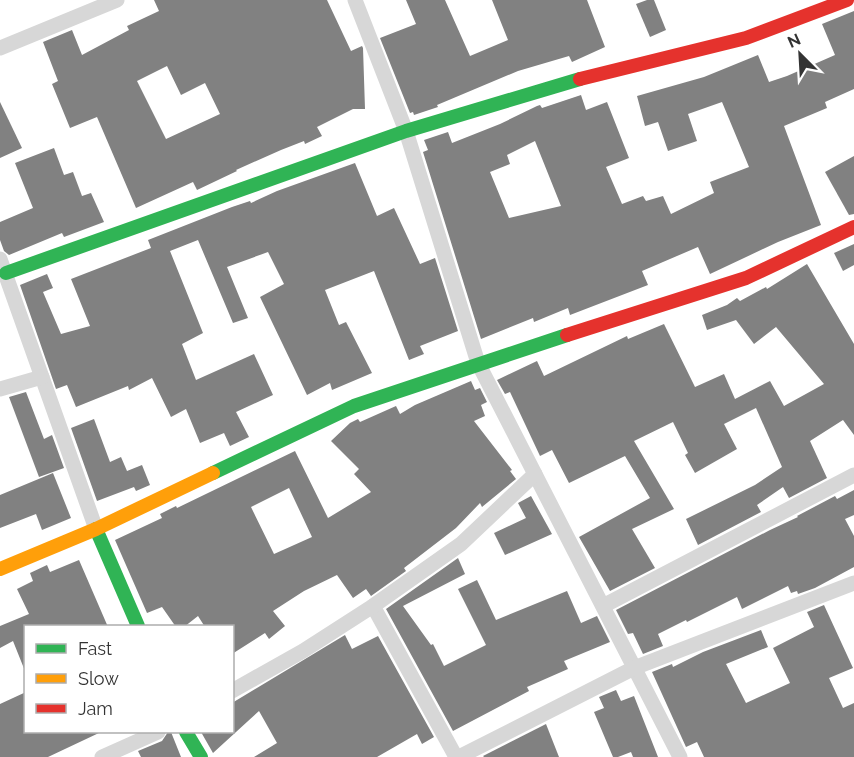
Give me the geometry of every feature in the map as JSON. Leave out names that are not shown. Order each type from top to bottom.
[{"type":"street","points":[[0,48],[117,0]]},
{"type":"street","points":[[355,0],[406,131],[478,363],[680,757]]},
{"type":"street","points":[[137,625],[96,529],[3,266],[406,131],[605,70],[746,38],[847,0]]},
{"type":"street","points":[[0,569],[96,529],[354,406],[478,363],[746,278],[854,227]]},
{"type":"street","points":[[0,389],[42,377]]},
{"type":"street","points":[[234,691],[303,651],[373,606],[461,544],[535,474]]},
{"type":"street","points":[[603,606],[854,475]]},
{"type":"street","points":[[373,606],[458,757],[634,668],[854,583]]},
{"type":"street","points":[[102,757],[156,733]]},
{"type":"street","points":[[187,733],[201,757]]},
{"type":"building","points":[[154,0],[327,0],[351,51],[362,46],[363,48],[365,109],[353,109],[317,127],[322,136],[305,144],[304,141],[281,150],[197,190],[193,182],[136,208],[97,117],[70,128],[52,84],[58,81],[43,42],[72,30],[82,55],[129,30],[127,26],[159,11]],"holes":[[[167,66],[181,95],[205,83],[220,114],[166,139],[137,81]]]},
{"type":"building","points":[[406,0],[445,0],[470,56],[508,40],[492,0],[587,0],[605,47],[572,62],[569,56],[518,71],[437,105],[438,107],[414,115],[413,112],[410,113],[380,38],[416,24]]},
{"type":"building","points":[[654,0],[666,30],[650,37],[636,4]]},
{"type":"building","points":[[854,11],[854,89],[825,102],[827,108],[784,126],[821,225],[778,242],[710,274],[698,247],[642,271],[648,285],[570,315],[568,308],[534,322],[533,318],[481,339],[423,152],[428,150],[424,140],[448,132],[452,143],[537,106],[540,105],[542,108],[581,95],[586,110],[607,102],[629,158],[606,167],[622,204],[643,196],[646,201],[663,196],[671,214],[714,193],[710,182],[749,167],[722,102],[688,114],[697,141],[668,151],[658,122],[645,126],[637,96],[704,77],[758,55],[769,82],[787,76],[835,55],[822,24]],"holes":[[[535,141],[561,206],[509,218],[490,172],[510,164],[507,155]]]},
{"type":"building","points":[[0,102],[22,148],[0,158]]},
{"type":"building","points":[[54,148],[64,175],[73,172],[82,196],[91,193],[104,222],[64,237],[62,233],[9,255],[4,251],[0,240],[0,222],[33,208],[15,163]]},
{"type":"building","points":[[854,156],[854,214],[849,215],[825,172]]},
{"type":"building","points":[[355,163],[377,216],[394,208],[420,264],[435,258],[458,331],[420,346],[424,354],[409,360],[374,271],[325,290],[339,325],[346,322],[372,373],[332,390],[330,383],[307,395],[260,297],[284,284],[268,252],[227,267],[248,318],[233,323],[198,240],[170,251],[203,333],[182,344],[196,380],[254,354],[273,395],[236,412],[249,437],[230,446],[224,433],[200,443],[186,409],[171,417],[152,378],[129,390],[128,386],[76,407],[67,385],[56,389],[20,285],[47,274],[53,288],[43,292],[61,334],[90,326],[71,279],[151,248],[148,240]]},
{"type":"building","points":[[854,244],[854,265],[843,271],[834,253]]},
{"type":"building","points":[[807,264],[854,344],[854,435],[843,420],[810,441],[827,478],[789,498],[783,487],[757,505],[761,512],[698,545],[686,519],[755,485],[782,467],[756,408],[724,424],[737,449],[695,473],[685,455],[688,453],[673,422],[634,441],[674,509],[632,529],[655,568],[610,591],[579,537],[650,498],[625,456],[569,483],[552,450],[540,456],[510,392],[505,394],[497,380],[537,361],[544,376],[627,336],[628,339],[664,324],[695,387],[724,374],[735,399],[770,381],[784,406],[824,384],[776,327],[754,344],[736,320],[707,330],[702,315],[727,305],[737,298],[740,301],[766,287],[767,289]]},
{"type":"building","points":[[471,381],[475,390],[480,388],[487,402],[481,405],[485,416],[474,421],[512,470],[510,471],[516,479],[482,507],[480,503],[456,528],[404,568],[406,571],[371,596],[366,589],[353,598],[337,575],[304,591],[273,611],[285,626],[269,639],[265,633],[234,653],[234,625],[204,625],[198,616],[187,625],[175,625],[162,607],[147,613],[115,540],[162,518],[160,514],[176,506],[177,508],[295,451],[328,518],[371,492],[354,474],[359,469],[331,441],[350,423],[358,419],[360,422],[396,406],[400,414],[415,405]],"holes":[[[289,488],[312,537],[274,554],[251,507]]]},
{"type":"building","points":[[26,392],[44,439],[52,435],[64,468],[39,477],[9,397]]},
{"type":"building","points":[[94,419],[110,462],[121,457],[127,471],[142,465],[150,485],[136,491],[134,487],[97,501],[71,428]]},
{"type":"building","points":[[53,473],[71,518],[42,530],[36,514],[0,528],[0,495]]},
{"type":"building","points":[[854,490],[854,515],[845,519],[854,536],[854,567],[815,588],[798,594],[797,591],[791,593],[788,586],[742,609],[737,597],[658,634],[663,646],[643,654],[633,633],[628,634],[616,610],[835,496],[837,499]]},
{"type":"building","points":[[531,496],[552,534],[505,555],[494,533],[526,518],[518,503]]},
{"type":"building","points":[[458,558],[465,574],[403,606],[431,645],[433,644],[444,666],[486,645],[458,589],[477,580],[496,620],[567,591],[581,623],[597,616],[610,642],[564,661],[568,669],[527,687],[529,691],[453,731],[386,609]]},
{"type":"building","points":[[79,560],[107,625],[24,625],[24,668],[13,641],[0,648],[0,626],[29,614],[17,589],[33,581],[30,573],[47,565],[50,572]]},
{"type":"building","points":[[824,605],[853,668],[829,678],[843,708],[854,703],[854,757],[704,757],[697,742],[686,747],[652,672],[672,664],[673,667],[703,652],[761,630],[768,647],[726,664],[746,703],[790,683],[773,648],[814,627],[807,612]]},
{"type":"building","points":[[345,635],[352,649],[378,636],[434,737],[422,744],[417,734],[377,757],[254,757],[277,743],[259,711],[213,753],[202,733],[234,733],[234,702]]},
{"type":"building","points":[[616,690],[621,701],[634,696],[658,757],[633,757],[631,752],[613,757],[594,712],[604,708],[599,697]]},
{"type":"building","points":[[24,693],[24,733],[99,733],[48,757],[0,757],[0,704]]},
{"type":"building","points":[[546,724],[559,757],[483,756]]},
{"type":"building","points":[[167,733],[171,733],[181,757],[141,757],[138,751],[162,741]]},
{"type":"traffic: fast","points":[[6,273],[406,131],[580,79]]},
{"type":"traffic: fast","points":[[213,473],[354,406],[567,335]]},
{"type":"traffic: fast","points":[[96,529],[138,625]]},
{"type":"traffic: fast","points":[[187,733],[201,757]]},
{"type":"traffic: slow","points":[[0,569],[96,529],[213,473]]},
{"type":"traffic: jam","points":[[580,79],[746,38],[847,0]]},
{"type":"traffic: jam","points":[[567,335],[746,278],[854,227]]}]
